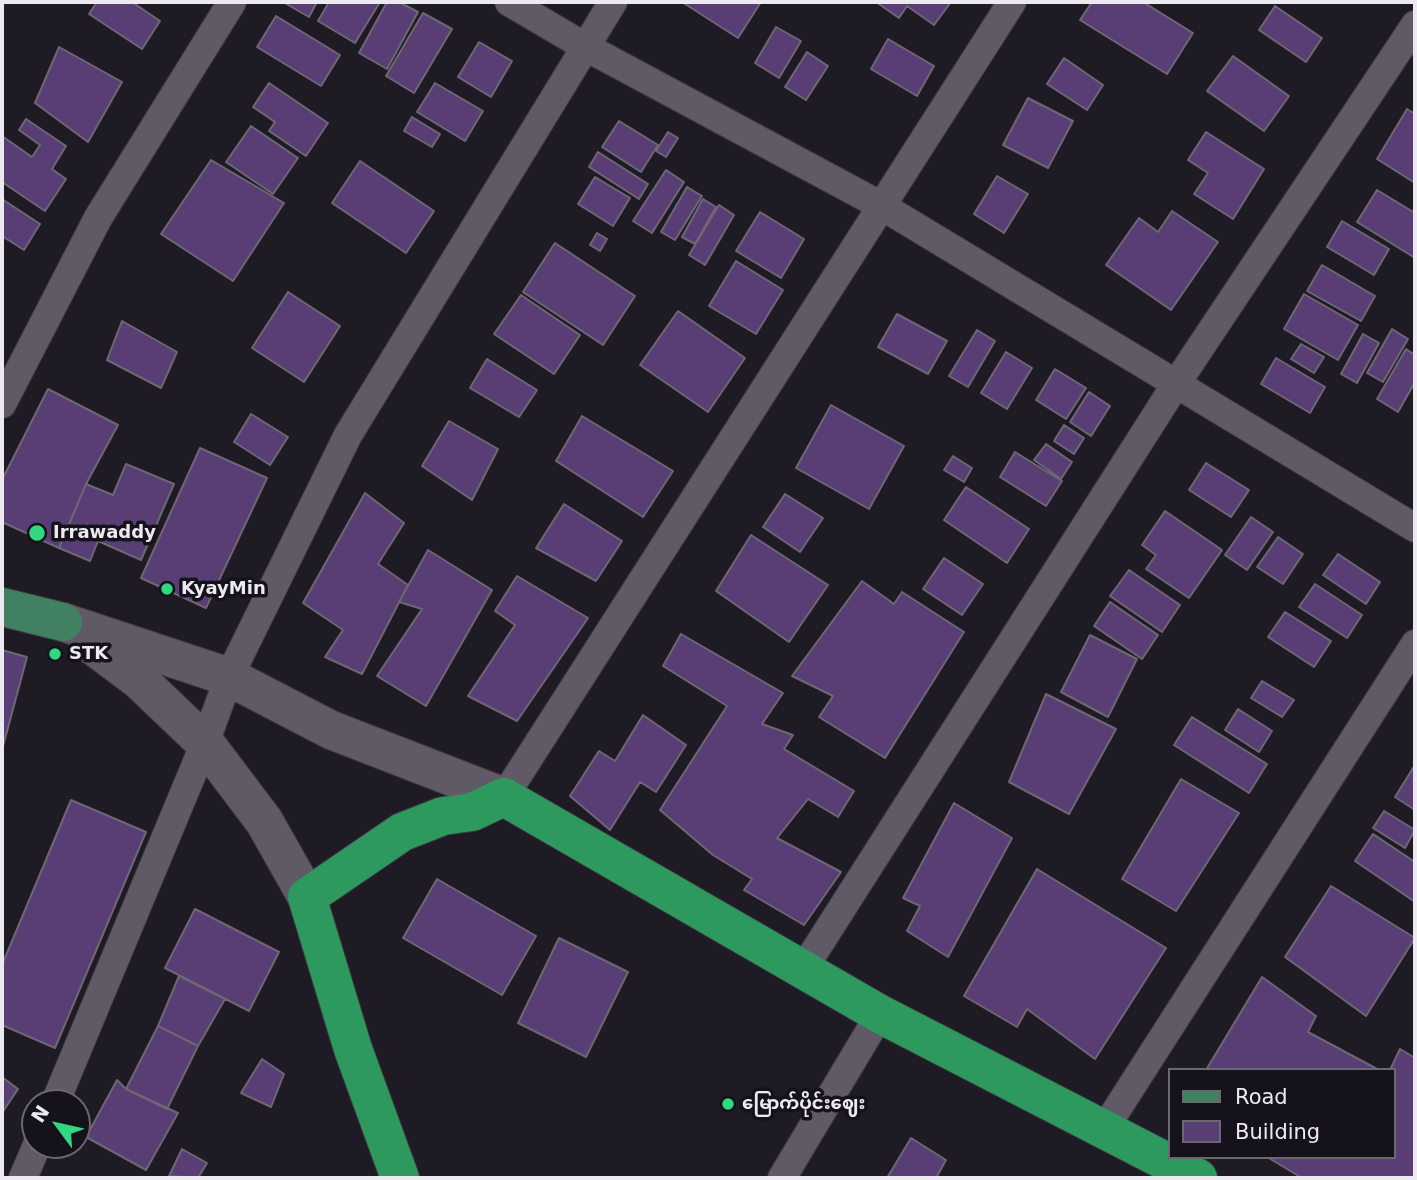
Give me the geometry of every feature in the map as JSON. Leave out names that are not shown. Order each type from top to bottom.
[{"type":"highway","points":[[400,1178],[353,1049],[307,897],[402,832],[443,816],[472,812],[504,797],[880,1014],[1198,1178]]},
{"type":"main road","points":[[2,607],[64,622],[229,677],[331,730],[504,797]]},
{"type":"main road","points":[[64,622],[139,680],[205,743],[264,821],[307,897]]},
{"type":"street","points":[[2,404],[98,218],[232,2]]},
{"type":"street","points":[[509,2],[584,46],[880,205],[1415,528]]},
{"type":"street","points":[[61,1089],[205,743],[229,677],[348,435],[613,2]]},
{"type":"street","points":[[504,797],[1012,2]]},
{"type":"street","points":[[802,971],[1176,384],[1415,25]]},
{"type":"street","points":[[1103,1131],[1415,644]]},
{"type":"street","points":[[782,1178],[880,1014]]},
{"type":"street","points":[[23,1178],[31,1159]]},
{"type":"building","points":[[97,2],[132,2],[160,21],[142,49],[89,14]]},
{"type":"building","points":[[283,2],[317,2],[309,17]]},
{"type":"building","points":[[329,2],[380,2],[355,43],[318,21]]},
{"type":"building","points":[[387,2],[399,2],[418,12],[387,69],[359,53]]},
{"type":"building","points":[[682,2],[761,2],[738,38]]},
{"type":"building","points":[[876,2],[951,2],[934,25],[907,6],[899,18]]},
{"type":"building","points":[[1092,2],[1143,2],[1193,33],[1167,74],[1080,20]]},
{"type":"building","points":[[1275,6],[1322,38],[1306,62],[1259,30]]},
{"type":"building","points":[[423,13],[452,29],[414,93],[386,76]]},
{"type":"building","points":[[276,16],[340,55],[321,86],[257,47]]},
{"type":"building","points":[[776,27],[801,41],[779,78],[755,63]]},
{"type":"building","points":[[888,39],[934,66],[917,96],[871,69]]},
{"type":"building","points":[[479,42],[512,61],[491,97],[458,77]]},
{"type":"building","points":[[59,47],[122,82],[88,142],[35,103]]},
{"type":"building","points":[[807,52],[828,66],[806,100],[785,87]]},
{"type":"building","points":[[1233,56],[1289,96],[1264,131],[1207,91]]},
{"type":"building","points":[[1064,58],[1103,85],[1087,110],[1047,84]]},
{"type":"building","points":[[269,83],[328,123],[306,156],[269,131],[275,122],[253,107]]},
{"type":"building","points":[[435,83],[483,111],[465,141],[417,112]]},
{"type":"building","points":[[1028,98],[1073,121],[1048,168],[1003,145]]},
{"type":"building","points":[[1407,109],[1415,114],[1415,183],[1377,159]]},
{"type":"building","points":[[412,117],[440,134],[432,147],[404,131]]},
{"type":"building","points":[[26,119],[66,146],[52,169],[66,179],[45,211],[2,182],[2,136],[32,157],[40,145],[19,130]]},
{"type":"building","points":[[619,121],[658,145],[641,172],[602,147]]},
{"type":"building","points":[[251,126],[298,158],[273,194],[226,162]]},
{"type":"building","points":[[668,132],[678,138],[666,157],[656,151]]},
{"type":"building","points":[[1206,132],[1264,169],[1233,219],[1194,194],[1208,173],[1188,160]]},
{"type":"building","points":[[598,152],[648,184],[639,199],[589,167]]},
{"type":"building","points":[[211,160],[284,203],[233,281],[161,234]]},
{"type":"building","points":[[360,161],[434,211],[406,253],[332,203]]},
{"type":"building","points":[[666,170],[684,182],[652,233],[633,221]]},
{"type":"building","points":[[997,176],[1028,194],[1004,233],[974,214]]},
{"type":"building","points":[[595,177],[630,198],[613,226],[578,204]]},
{"type":"building","points":[[687,187],[702,196],[675,240],[661,232]]},
{"type":"building","points":[[1377,190],[1415,213],[1415,258],[1357,222]]},
{"type":"building","points":[[2,199],[40,224],[24,250],[2,236]]},
{"type":"building","points":[[703,199],[716,207],[695,244],[682,237]]},
{"type":"building","points":[[719,205],[734,215],[705,265],[689,255]]},
{"type":"building","points":[[1172,211],[1218,242],[1171,310],[1106,265],[1139,218],[1158,232]]},
{"type":"building","points":[[760,212],[804,239],[781,278],[736,251]]},
{"type":"building","points":[[1342,221],[1389,249],[1374,275],[1327,247]]},
{"type":"building","points":[[597,233],[607,239],[600,251],[590,245]]},
{"type":"building","points":[[555,243],[635,296],[603,345],[523,292]]},
{"type":"building","points":[[736,261],[783,290],[756,334],[709,306]]},
{"type":"building","points":[[1322,265],[1375,296],[1361,321],[1307,291]]},
{"type":"building","points":[[288,292],[340,326],[304,382],[252,348]]},
{"type":"building","points":[[1304,294],[1358,325],[1338,360],[1284,329]]},
{"type":"building","points":[[521,295],[580,335],[554,374],[494,334]]},
{"type":"building","points":[[678,311],[745,358],[708,412],[640,365]]},
{"type":"building","points":[[897,314],[947,341],[928,374],[878,347]]},
{"type":"building","points":[[122,321],[177,352],[161,388],[107,360]]},
{"type":"building","points":[[1392,329],[1408,339],[1383,382],[1367,373]]},
{"type":"building","points":[[977,330],[995,341],[968,387],[949,376]]},
{"type":"building","points":[[1363,334],[1379,343],[1357,383],[1341,374]]},
{"type":"building","points":[[1301,344],[1324,357],[1314,373],[1291,359]]},
{"type":"building","points":[[1406,349],[1415,355],[1415,382],[1398,412],[1377,399]]},
{"type":"building","points":[[1006,352],[1032,368],[1007,409],[981,393]]},
{"type":"building","points":[[1276,358],[1325,387],[1310,413],[1261,384]]},
{"type":"building","points":[[487,359],[537,390],[519,417],[470,388]]},
{"type":"building","points":[[1055,369],[1086,388],[1066,419],[1036,400]]},
{"type":"building","points":[[48,389],[118,425],[86,484],[59,548],[2,522],[2,480]]},
{"type":"building","points":[[1089,392],[1110,406],[1091,436],[1070,422]]},
{"type":"building","points":[[831,405],[904,446],[869,509],[796,468]]},
{"type":"building","points":[[251,414],[288,437],[270,465],[234,442]]},
{"type":"building","points":[[582,416],[673,471],[643,517],[556,461]]},
{"type":"building","points":[[449,421],[498,449],[472,500],[422,466]]},
{"type":"building","points":[[1064,425],[1084,438],[1074,454],[1054,441]]},
{"type":"building","points":[[1046,444],[1072,462],[1061,479],[1034,460]]},
{"type":"building","points":[[200,448],[267,478],[206,608],[141,578]]},
{"type":"building","points":[[1015,452],[1062,481],[1046,506],[1000,477]]},
{"type":"building","points":[[953,456],[972,468],[964,482],[944,470]]},
{"type":"building","points":[[1206,463],[1249,490],[1231,517],[1189,490]]},
{"type":"building","points":[[126,464],[174,484],[141,560],[98,541],[90,561],[59,548],[86,484],[113,495]]},
{"type":"building","points":[[966,487],[1029,529],[1007,563],[944,520]]},
{"type":"building","points":[[365,493],[404,523],[378,564],[408,585],[362,674],[325,657],[343,630],[303,603]]},
{"type":"building","points":[[785,494],[823,518],[800,552],[763,527]]},
{"type":"building","points":[[564,504],[622,541],[596,581],[536,548]]},
{"type":"building","points":[[1165,511],[1222,550],[1189,598],[1146,569],[1156,555],[1142,545]]},
{"type":"building","points":[[1251,517],[1273,532],[1247,570],[1225,555]]},
{"type":"building","points":[[751,535],[828,585],[789,642],[716,591]]},
{"type":"building","points":[[1278,537],[1303,554],[1283,584],[1257,567]]},
{"type":"building","points":[[428,550],[492,590],[426,706],[377,676],[422,609],[399,602]]},
{"type":"building","points":[[1338,554],[1380,582],[1366,604],[1323,575]]},
{"type":"building","points":[[944,558],[983,584],[962,615],[923,589]]},
{"type":"building","points":[[1129,570],[1180,605],[1162,632],[1110,596]]},
{"type":"building","points":[[517,576],[588,618],[517,721],[468,696],[515,625],[495,611]]},
{"type":"building","points":[[862,581],[894,604],[902,592],[964,632],[885,758],[819,717],[833,696],[792,676]]},
{"type":"building","points":[[1315,584],[1362,615],[1347,638],[1299,607]]},
{"type":"building","points":[[1110,602],[1158,635],[1142,659],[1094,626]]},
{"type":"building","points":[[1285,612],[1331,641],[1314,667],[1268,637]]},
{"type":"building","points":[[681,634],[783,693],[762,724],[793,735],[784,749],[854,791],[838,817],[808,799],[777,838],[841,872],[804,925],[744,890],[752,879],[713,855],[660,810],[727,706],[663,666]]},
{"type":"building","points":[[1090,635],[1137,659],[1108,717],[1061,692]]},
{"type":"building","points":[[2,650],[27,657],[2,750]]},
{"type":"building","points":[[1262,681],[1294,700],[1282,717],[1251,698]]},
{"type":"building","points":[[1046,694],[1116,729],[1069,814],[1009,782]]},
{"type":"building","points":[[1238,709],[1272,731],[1259,752],[1225,730]]},
{"type":"building","points":[[643,715],[686,745],[656,792],[640,782],[610,830],[570,796],[599,751],[615,761]]},
{"type":"building","points":[[1192,717],[1267,764],[1249,793],[1174,745]]},
{"type":"building","points":[[1415,765],[1415,810],[1395,797]]},
{"type":"building","points":[[1181,779],[1239,813],[1176,911],[1122,879]]},
{"type":"building","points":[[71,800],[146,832],[55,1048],[2,1025],[2,965]]},
{"type":"building","points":[[954,803],[1012,838],[948,957],[907,931],[920,906],[903,898]]},
{"type":"building","points":[[1384,811],[1415,830],[1405,848],[1373,828]]},
{"type":"building","points":[[1373,834],[1415,862],[1415,902],[1355,861]]},
{"type":"building","points":[[1037,869],[1166,948],[1095,1059],[1027,1009],[1017,1027],[964,996]]},
{"type":"building","points":[[437,879],[536,936],[502,995],[403,938]]},
{"type":"building","points":[[1331,886],[1415,938],[1366,1016],[1285,957]]},
{"type":"building","points":[[195,909],[279,952],[249,1011],[165,968]]},
{"type":"building","points":[[559,938],[628,972],[586,1057],[518,1023]]},
{"type":"building","points":[[179,976],[225,999],[198,1046],[158,1026]]},
{"type":"building","points":[[1262,977],[1316,1016],[1308,1032],[1375,1068],[1207,1068]]},
{"type":"building","points":[[158,1026],[198,1046],[167,1109],[126,1089]]},
{"type":"building","points":[[1400,1049],[1415,1058],[1415,1178],[1302,1178],[1270,1159],[1396,1159],[1396,1068],[1391,1068]]},
{"type":"building","points":[[262,1059],[284,1074],[271,1107],[241,1093]]},
{"type":"building","points":[[2,1077],[18,1089],[2,1113]]},
{"type":"building","points":[[117,1080],[126,1089],[178,1113],[146,1170],[91,1140],[91,1128]]},
{"type":"building","points":[[911,1138],[946,1160],[936,1178],[887,1178]]},
{"type":"building","points":[[182,1149],[207,1163],[198,1178],[169,1176]]},
{"type":"place","name":"Irrawaddy","points":[[37,533]]},
{"type":"place","name":"KyayMin","points":[[167,589]]},
{"type":"place","name":"STK","points":[[55,654]]},
{"type":"place","name":"မြောက်ပိုင်းဈေး","points":[[728,1104]]}]
